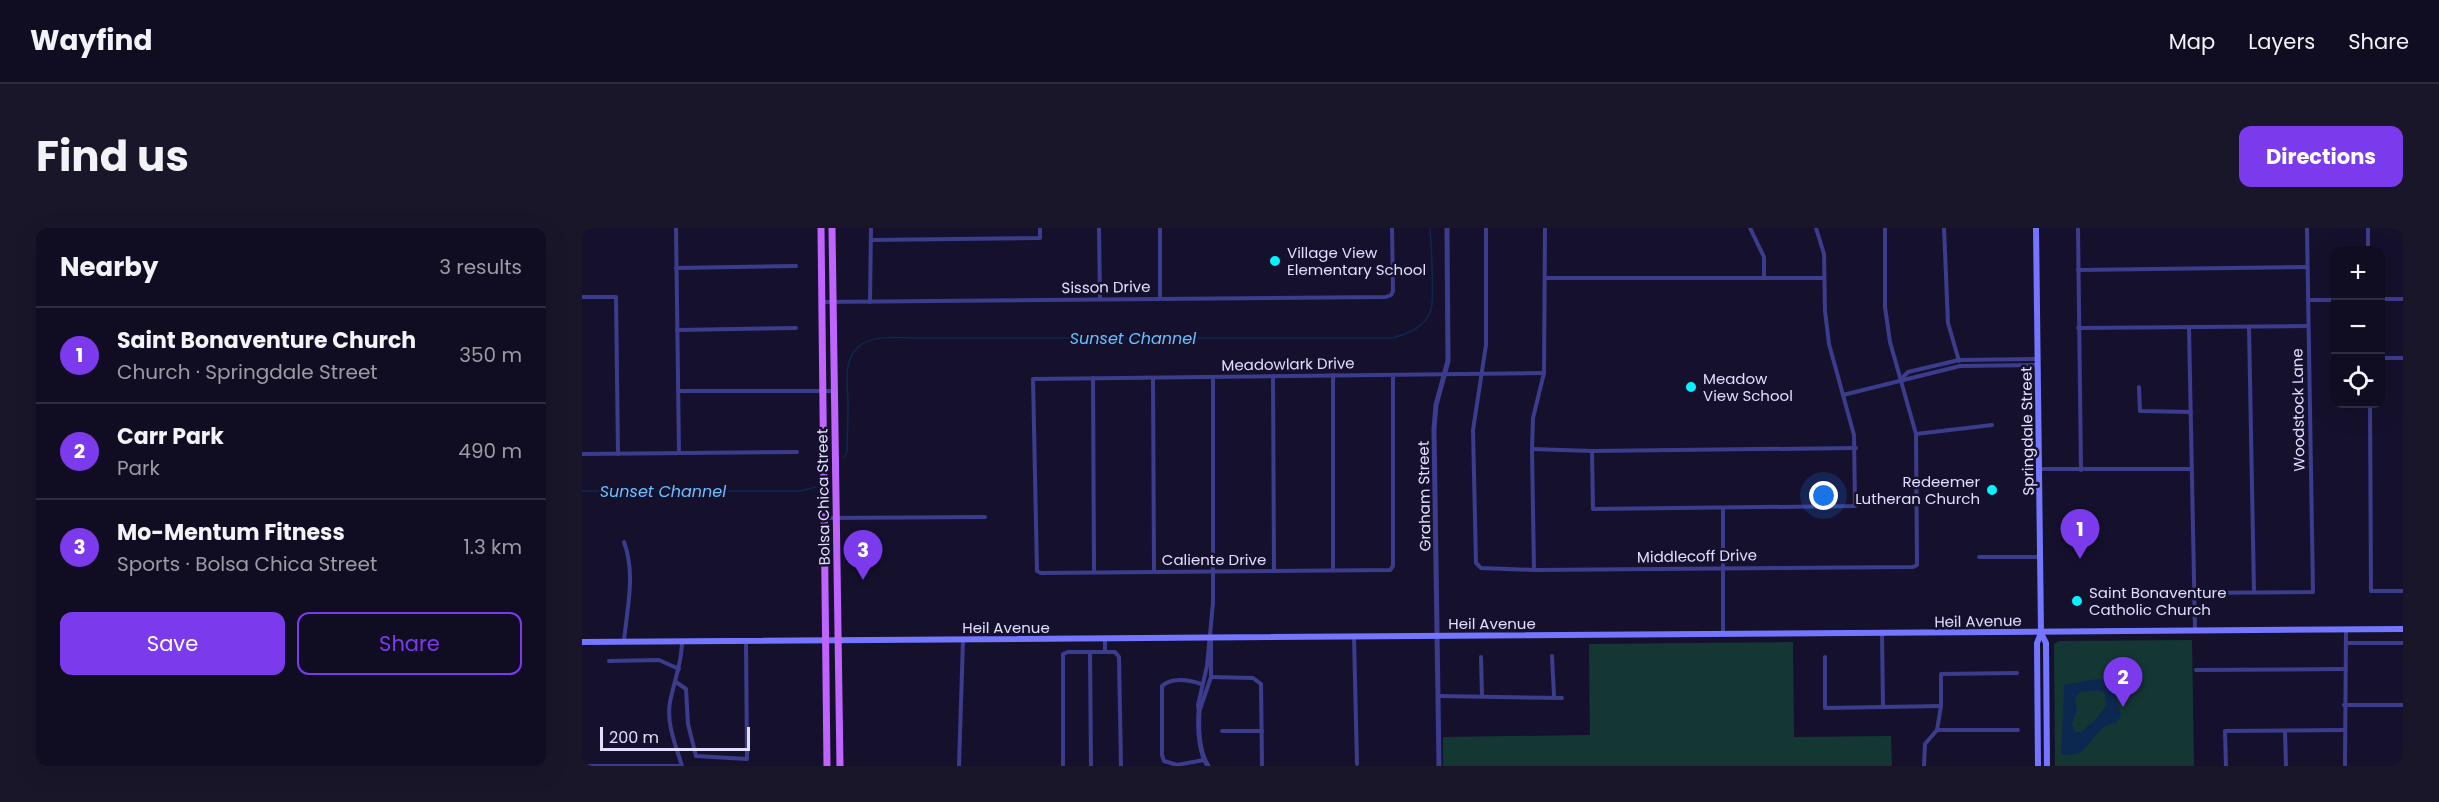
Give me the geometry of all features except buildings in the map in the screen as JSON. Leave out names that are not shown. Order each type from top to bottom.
[{"type":"main road","name":"Bolsa Chica Street","points":[[821,228],[827,766]]},
{"type":"main road","name":"Bolsa Chica Street","points":[[832,228],[840,766]]},
{"type":"main road","name":"Springdale Street","points":[[2036,228],[2041,633],[2037,643],[2038,766]]},
{"type":"main road","name":"Heil Avenue","points":[[582,642],[2403,629]]},
{"type":"main road","name":"Springdale Street","points":[[2041,633],[2046,643],[2047,766]]},
{"type":"main road","points":[[827,732],[839,731]]},
{"type":"street","points":[[676,228],[679,453]]},
{"type":"street","points":[[870,302],[871,228]]},
{"type":"street","points":[[870,240],[1040,238],[1040,228]]},
{"type":"street","points":[[1100,228],[1100,299]]},
{"type":"street","points":[[1160,228],[1160,298]]},
{"type":"street","name":"Sisson Drive","points":[[822,302],[1391,295],[1393,291],[1392,228]]},
{"type":"street","name":"Graham Street","points":[[1438,766],[1439,636],[1434,429],[1436,405],[1448,349],[1447,228]]},
{"type":"street","points":[[1483,372],[1486,345],[1486,228]]},
{"type":"street","points":[[1534,570],[1532,449],[1533,418],[1544,372],[1545,228]]},
{"type":"street","points":[[1750,228],[1764,257],[1764,276]]},
{"type":"street","points":[[1592,451],[1593,509],[1855,506],[1856,448],[1827,334],[1824,254],[1816,228]]},
{"type":"street","points":[[1885,228],[1885,307],[1890,342],[1916,434],[1992,425]]},
{"type":"street","points":[[1944,228],[1948,323],[1960,366]]},
{"type":"street","points":[[2078,228],[2081,470]]},
{"type":"street","name":"Woodstock Lane","points":[[2254,592],[2313,592],[2307,228]]},
{"type":"street","points":[[2368,228],[2368,246]]},
{"type":"street","points":[[676,268],[796,266]]},
{"type":"street","points":[[2078,270],[2307,267]]},
{"type":"street","points":[[1545,278],[1764,276],[1824,278]]},
{"type":"street","points":[[582,297],[616,297],[618,454]]},
{"type":"street","points":[[2385,300],[2403,299]]},
{"type":"street","points":[[2308,300],[2331,300]]},
{"type":"street","points":[[2078,328],[2308,326]]},
{"type":"street","points":[[2189,327],[2195,630]]},
{"type":"street","points":[[2193,593],[2254,592],[2249,327]]},
{"type":"street","points":[[677,330],[796,328]]},
{"type":"street","points":[[2385,358],[2403,358]]},
{"type":"street","points":[[1901,379],[1908,372],[1959,360],[2038,362]]},
{"type":"street","points":[[1843,395],[1960,366],[2038,362]]},
{"type":"street","name":"Middlecoff Drive","points":[[1483,372],[1473,430],[1477,567],[1534,570],[1913,567],[1917,565],[1916,434]]},
{"type":"street","name":"Meadowlark Drive","points":[[1038,573],[1036,568],[1033,379],[1544,372]]},
{"type":"street","points":[[1333,375],[1333,570]]},
{"type":"street","name":"Caliente Drive","points":[[1038,573],[1390,570],[1393,566],[1393,375]]},
{"type":"street","points":[[1273,376],[1274,571]]},
{"type":"street","points":[[1208,766],[1204,760],[1198,728],[1198,705],[1207,666],[1214,571],[1213,377]]},
{"type":"street","points":[[1093,378],[1094,572]]},
{"type":"street","points":[[1153,378],[1154,572]]},
{"type":"street","points":[[2139,387],[2140,411],[2191,412]]},
{"type":"street","points":[[678,391],[835,391]]},
{"type":"street","points":[[2370,408],[2371,591],[2403,591]]},
{"type":"street","points":[[1532,449],[1592,451],[1856,448]]},
{"type":"street","points":[[582,454],[797,452]]},
{"type":"street","points":[[2039,469],[2191,469]]},
{"type":"street","points":[[1723,508],[1724,634]]},
{"type":"street","points":[[825,518],[985,517]]},
{"type":"street","points":[[623,642],[630,603],[630,561],[624,542]]},
{"type":"street","points":[[1979,557],[2040,557]]},
{"type":"street","points":[[2345,766],[2346,630]]},
{"type":"street","points":[[1882,634],[1883,707]]},
{"type":"street","points":[[1354,636],[1358,764]]},
{"type":"street","points":[[1105,638],[1105,652]]},
{"type":"street","points":[[1199,712],[1211,677],[1210,638]]},
{"type":"street","points":[[959,766],[963,640]]},
{"type":"street","points":[[676,682],[686,689],[688,724],[696,756],[747,759],[746,641]]},
{"type":"street","points":[[588,766],[682,766],[669,720],[670,701],[679,669],[682,642]]},
{"type":"street","points":[[2346,643],[2403,643]]},
{"type":"street","points":[[1063,766],[1063,654],[1068,652],[1115,652],[1119,657],[1121,766]]},
{"type":"street","points":[[1090,652],[1091,766]]},
{"type":"street","points":[[1552,656],[1554,696]]},
{"type":"street","points":[[1481,657],[1482,696]]},
{"type":"street","points":[[1825,657],[1826,708],[1941,706]]},
{"type":"street","points":[[609,661],[659,660],[679,669]]},
{"type":"street","points":[[2196,670],[2346,669]]},
{"type":"street","points":[[1924,766],[1925,744],[1937,730],[1941,706],[1941,674],[2017,673]]},
{"type":"street","points":[[1211,677],[1253,678],[1259,681],[1262,688],[1262,766]]},
{"type":"street","points":[[1201,684],[1190,680],[1173,680],[1161,688],[1162,755],[1164,761],[1177,765],[1204,760]]},
{"type":"street","points":[[1439,696],[1554,696],[1562,698]]},
{"type":"street","points":[[2344,705],[2403,705]]},
{"type":"street","points":[[1937,730],[2018,730]]},
{"type":"street","points":[[2226,766],[2225,731],[2344,730]]},
{"type":"street","points":[[1222,731],[1262,731]]},
{"type":"street","points":[[2285,732],[2286,766]]},
{"type":"green space","points":[[2192,640],[2194,766],[2055,766],[2054,644],[2059,641]]},
{"type":"green space","points":[[1793,642],[1794,737],[1891,736],[1892,766],[1443,766],[1443,737],[1590,735],[1589,644]]},
{"type":"water","points":[[2097,679],[2106,681],[2114,689],[2121,713],[2116,723],[2101,729],[2085,748],[2071,755],[2061,754],[2064,685]],"holes":[[[2098,690],[2105,694],[2106,705],[2097,718],[2081,732],[2075,732],[2072,725],[2077,710],[2075,698],[2080,692]]]},
{"type":"waterway","name":"Sunset Channel","points":[[844,458],[847,452],[849,361],[858,347],[871,340],[895,337],[1392,338],[1409,333],[1423,323],[1430,313],[1432,286],[1430,228]]},
{"type":"waterway","name":"Sunset Channel","points":[[582,491],[800,491],[816,487]]},
{"type":"place","name":"Village View Elementary School","points":[[1275,261]]},
{"type":"place","name":"Meadow View School","points":[[1691,387]]},
{"type":"place","name":"Redeemer Lutheran Church","points":[[1992,490]]},
{"type":"place","name":"Saint Bonaventure Church","points":[[2080,559]]},
{"type":"place","name":"Mo-Mentum Fitness","points":[[863,580]]},
{"type":"place","name":"Saint Bonaventure Catholic Church","points":[[2077,601]]},
{"type":"place","name":"Carr Park","points":[[2123,707]]}]
